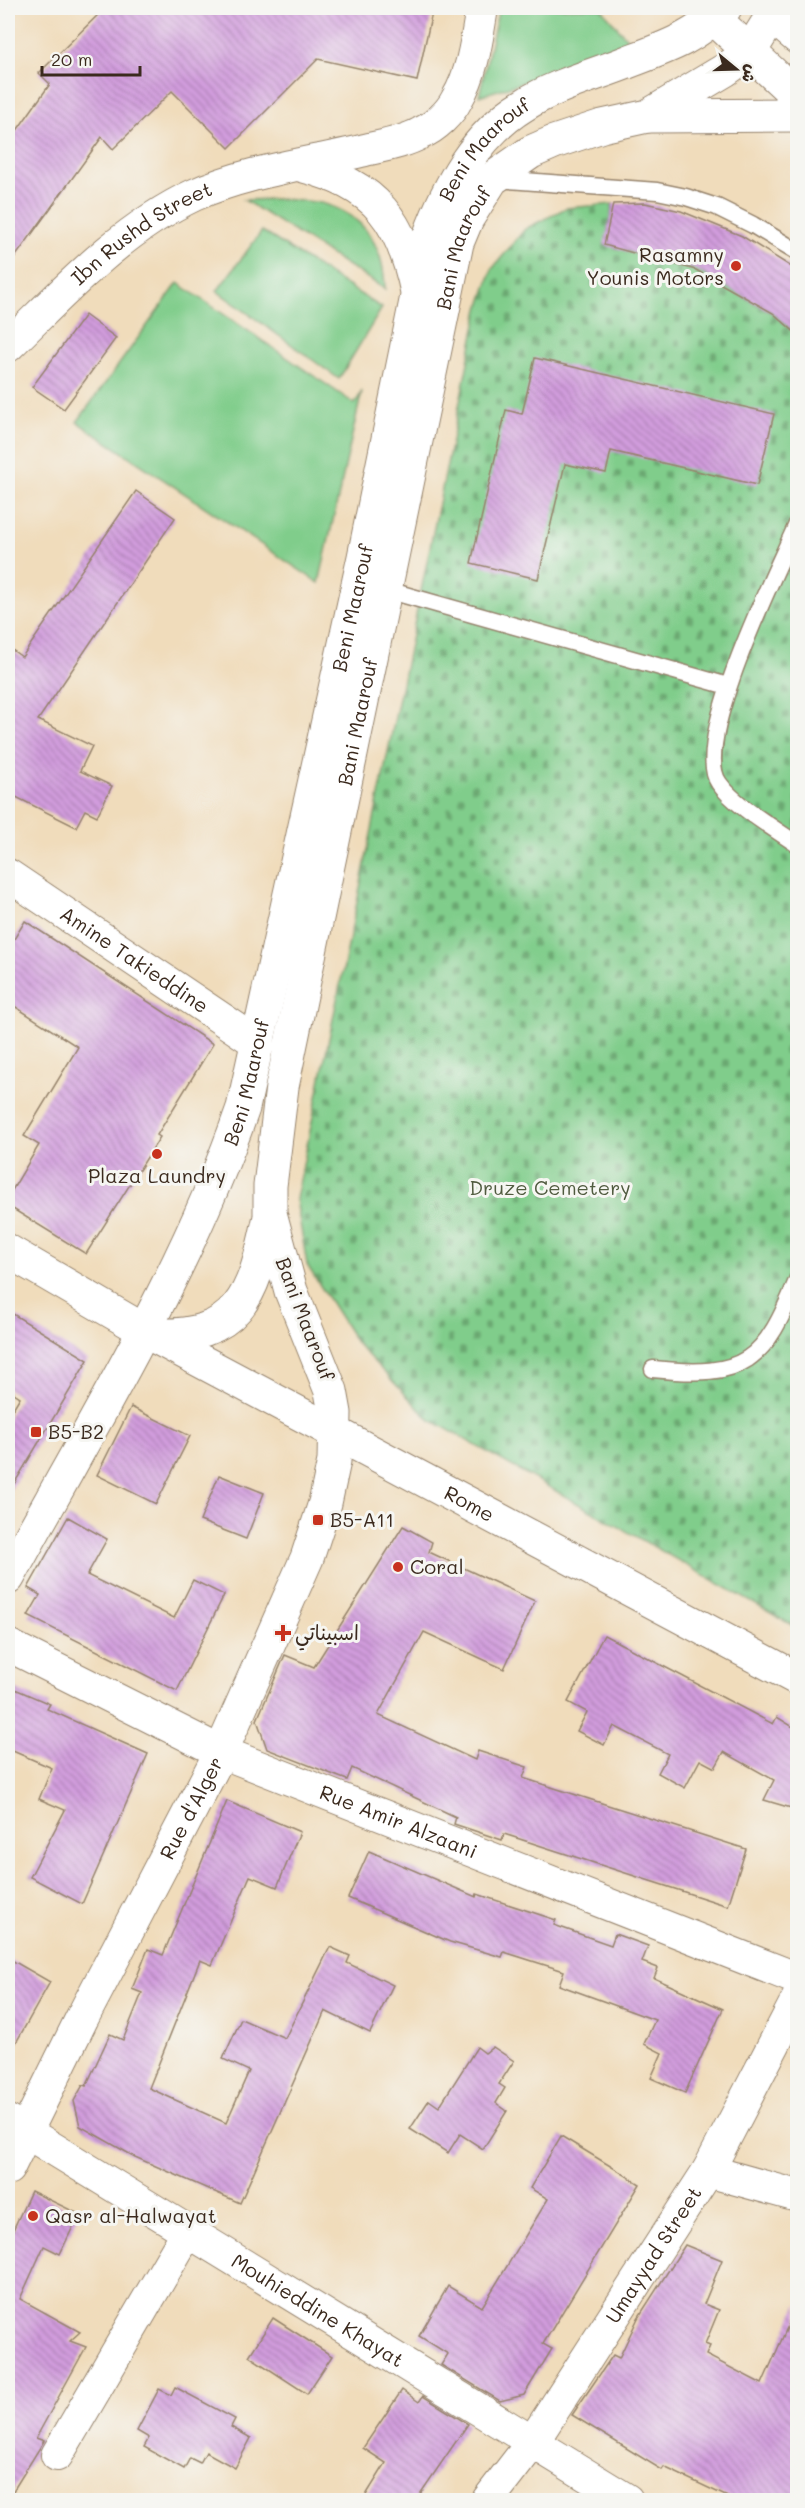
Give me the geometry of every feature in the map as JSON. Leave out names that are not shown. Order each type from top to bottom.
[{"type":"main road","points":[[714,11],[750,53],[798,97]]},
{"type":"main road","name":"Beni Maarouf","points":[[8,1578],[148,1332],[217,1180],[243,1108],[382,542],[417,294],[429,237],[444,196],[460,169],[495,129],[524,104],[694,34],[714,11]]},
{"type":"main road","points":[[648,116],[750,53],[775,12],[798,38]]},
{"type":"main road","points":[[648,116],[798,115]]},
{"type":"main road","name":"Bani Maarouf","points":[[335,1434],[331,1391],[291,1291],[270,1213],[270,1186],[282,1087],[387,590],[382,542],[449,274],[467,219],[492,179],[531,152],[602,126],[648,116]]},
{"type":"main road","points":[[148,1332],[173,1336],[209,1330],[222,1323],[236,1309],[254,1280],[270,1213]]},
{"type":"main road","name":"Rome","points":[[8,1251],[148,1332],[335,1434],[798,1679]]},
{"type":"main road","name":"Rue d'Alger","points":[[8,2168],[17,2127],[82,2018],[221,1752],[318,1530],[334,1461],[335,1434]]},
{"type":"street","name":"Ibn Rushd Street","points":[[8,346],[99,259],[157,214],[211,188],[410,139],[436,123],[457,100],[464,84],[478,37],[482,8]]},
{"type":"street","name":"Ibn Rushd Street","points":[[301,165],[330,173],[356,186],[379,205],[397,228],[409,255],[417,294]]},
{"type":"street","name":"Amine Takieddine","points":[[8,875],[259,1044]]},
{"type":"street","name":"Rue Amir Alzaani","points":[[8,1645],[221,1752],[798,1979]]},
{"type":"street","name":"Umayyad Street","points":[[488,2500],[532,2443],[708,2171],[798,1998]]},
{"type":"street","name":"Mouhieddine Khayat","points":[[17,2127],[627,2500]]},
{"type":"street","points":[[708,2171],[798,2196]]},
{"type":"street","points":[[57,2455],[188,2231]]},
{"type":"lane","points":[[492,179],[657,191],[686,197],[744,220],[798,252]]},
{"type":"lane","points":[[798,522],[728,686],[719,714],[712,766],[718,783],[798,845]]},
{"type":"lane","points":[[387,590],[728,686]]},
{"type":"lane","points":[[653,1369],[684,1372],[709,1371],[726,1368],[754,1355],[771,1337],[798,1278]]},
{"type":"green space","points":[[499,8],[601,8],[635,48],[479,96]]},
{"type":"green space","points":[[280,199],[321,203],[349,215],[360,224],[369,234],[381,259],[385,289],[244,200]]},
{"type":"green space","name":"Druze Cemetery","points":[[613,204],[605,245],[696,270],[773,313],[797,335],[797,1628],[429,1419],[357,1344],[307,1265],[296,1199],[479,309],[492,269],[525,229],[566,208]]},
{"type":"green space","points":[[262,231],[382,308],[339,379],[217,291]]},
{"type":"green space","points":[[178,283],[355,404],[362,391],[319,583],[77,422]]},
{"type":"building","points":[[105,8],[433,8],[417,81],[318,59],[229,148],[172,91],[113,149],[102,137],[8,267],[8,143],[50,84],[39,73]]},
{"type":"building","name":"Rasamny Younis Motors","points":[[645,203],[681,211],[742,236],[798,271],[798,335],[773,313],[696,270],[604,245],[613,204]]},
{"type":"building","points":[[85,315],[116,338],[64,409],[32,387]]},
{"type":"building","points":[[535,358],[774,414],[757,485],[611,451],[606,473],[565,464],[538,579],[471,563],[506,410],[522,414]]},
{"type":"building","points":[[136,491],[175,518],[38,720],[92,746],[80,771],[112,786],[97,816],[85,810],[76,827],[8,793],[8,647],[22,657]]},
{"type":"building","points":[[25,921],[213,1044],[157,1135],[160,1137],[86,1254],[8,1206],[8,1197],[39,1145],[24,1136],[78,1047],[8,1002],[8,949]]},
{"type":"building","points":[[8,1311],[88,1360],[8,1494],[8,1417],[20,1397],[8,1389]]},
{"type":"building","points":[[131,1407],[190,1436],[156,1504],[97,1475]]},
{"type":"building","points":[[219,1475],[264,1493],[246,1539],[200,1521]]},
{"type":"building","points":[[68,1517],[107,1539],[87,1575],[174,1618],[193,1580],[224,1595],[177,1691],[28,1616],[40,1595],[28,1588]]},
{"type":"building","points":[[403,1526],[432,1542],[429,1552],[535,1601],[504,1669],[424,1632],[378,1715],[475,1760],[478,1751],[527,1767],[523,1778],[746,1849],[728,1906],[504,1834],[502,1840],[454,1824],[456,1817],[352,1768],[347,1780],[267,1749],[257,1720],[285,1655],[314,1667]]},
{"type":"building","points":[[604,1635],[773,1724],[777,1717],[798,1730],[798,1810],[764,1800],[774,1780],[724,1752],[715,1768],[700,1760],[685,1788],[658,1773],[668,1754],[614,1726],[604,1745],[577,1731],[587,1712],[568,1702]]},
{"type":"building","points":[[8,1686],[50,1704],[47,1709],[148,1754],[82,1904],[30,1877],[65,1810],[39,1799],[52,1768],[8,1749]]},
{"type":"building","points":[[227,1801],[300,1832],[277,1887],[250,1876],[212,1965],[200,1960],[149,2088],[226,2123],[249,2071],[223,2059],[241,2019],[285,2038],[330,1947],[350,1956],[347,1963],[393,1985],[370,2033],[325,2011],[240,2203],[135,2157],[80,2126],[74,2101],[83,2085],[86,2086],[110,2034],[123,2040],[142,1993],[132,1989],[148,1949],[163,1955]]},
{"type":"building","points":[[369,1851],[476,1897],[477,1894],[556,1920],[554,1925],[611,1945],[615,1934],[648,1946],[642,1962],[658,1968],[654,1978],[723,2009],[685,2093],[651,2078],[662,2053],[644,2044],[655,2020],[559,1985],[564,1971],[504,1952],[502,1957],[450,1942],[348,1898]]},
{"type":"building","points":[[8,1958],[50,1982],[8,2057]]},
{"type":"building","points":[[477,2047],[485,2053],[493,2047],[514,2061],[499,2084],[505,2088],[496,2103],[507,2111],[483,2149],[460,2134],[448,2153],[410,2129],[429,2100],[439,2107]]},
{"type":"building","points":[[561,2136],[640,2184],[543,2344],[552,2349],[524,2395],[500,2401],[441,2365],[448,2354],[419,2336],[448,2286],[482,2307],[548,2199],[530,2188]]},
{"type":"building","points":[[31,2191],[79,2214],[60,2254],[44,2246],[20,2299],[80,2332],[70,2341],[86,2347],[36,2438],[44,2441],[8,2499],[8,2241]]},
{"type":"building","points":[[685,2245],[722,2260],[704,2304],[719,2310],[705,2344],[710,2346],[706,2355],[762,2384],[798,2303],[798,2500],[734,2500],[664,2467],[662,2470],[572,2415],[613,2355],[619,2358],[638,2318]]},
{"type":"building","points":[[273,2318],[332,2356],[307,2394],[249,2356]]},
{"type":"building","points":[[175,2387],[235,2419],[231,2427],[251,2438],[235,2468],[206,2452],[200,2463],[190,2458],[184,2469],[144,2447],[149,2438],[137,2431],[159,2389],[171,2395]]},
{"type":"building","points":[[402,2390],[419,2402],[423,2396],[468,2424],[416,2500],[363,2500],[386,2463],[363,2448]]},
{"type":"place","name":"Rasamny Younis Motors","points":[[736,266]]},
{"type":"place","name":"Plaza Laundry","points":[[157,1154]]},
{"type":"place","name":"B5-B2","points":[[36,1432]]},
{"type":"place","name":"B5-A11","points":[[318,1520]]},
{"type":"place","name":"Coral","points":[[398,1567]]},
{"type":"place","name":"اسبيناتي","points":[[283,1633]]},
{"type":"place","name":"Qasr al-Halwayat","points":[[33,2216]]}]
